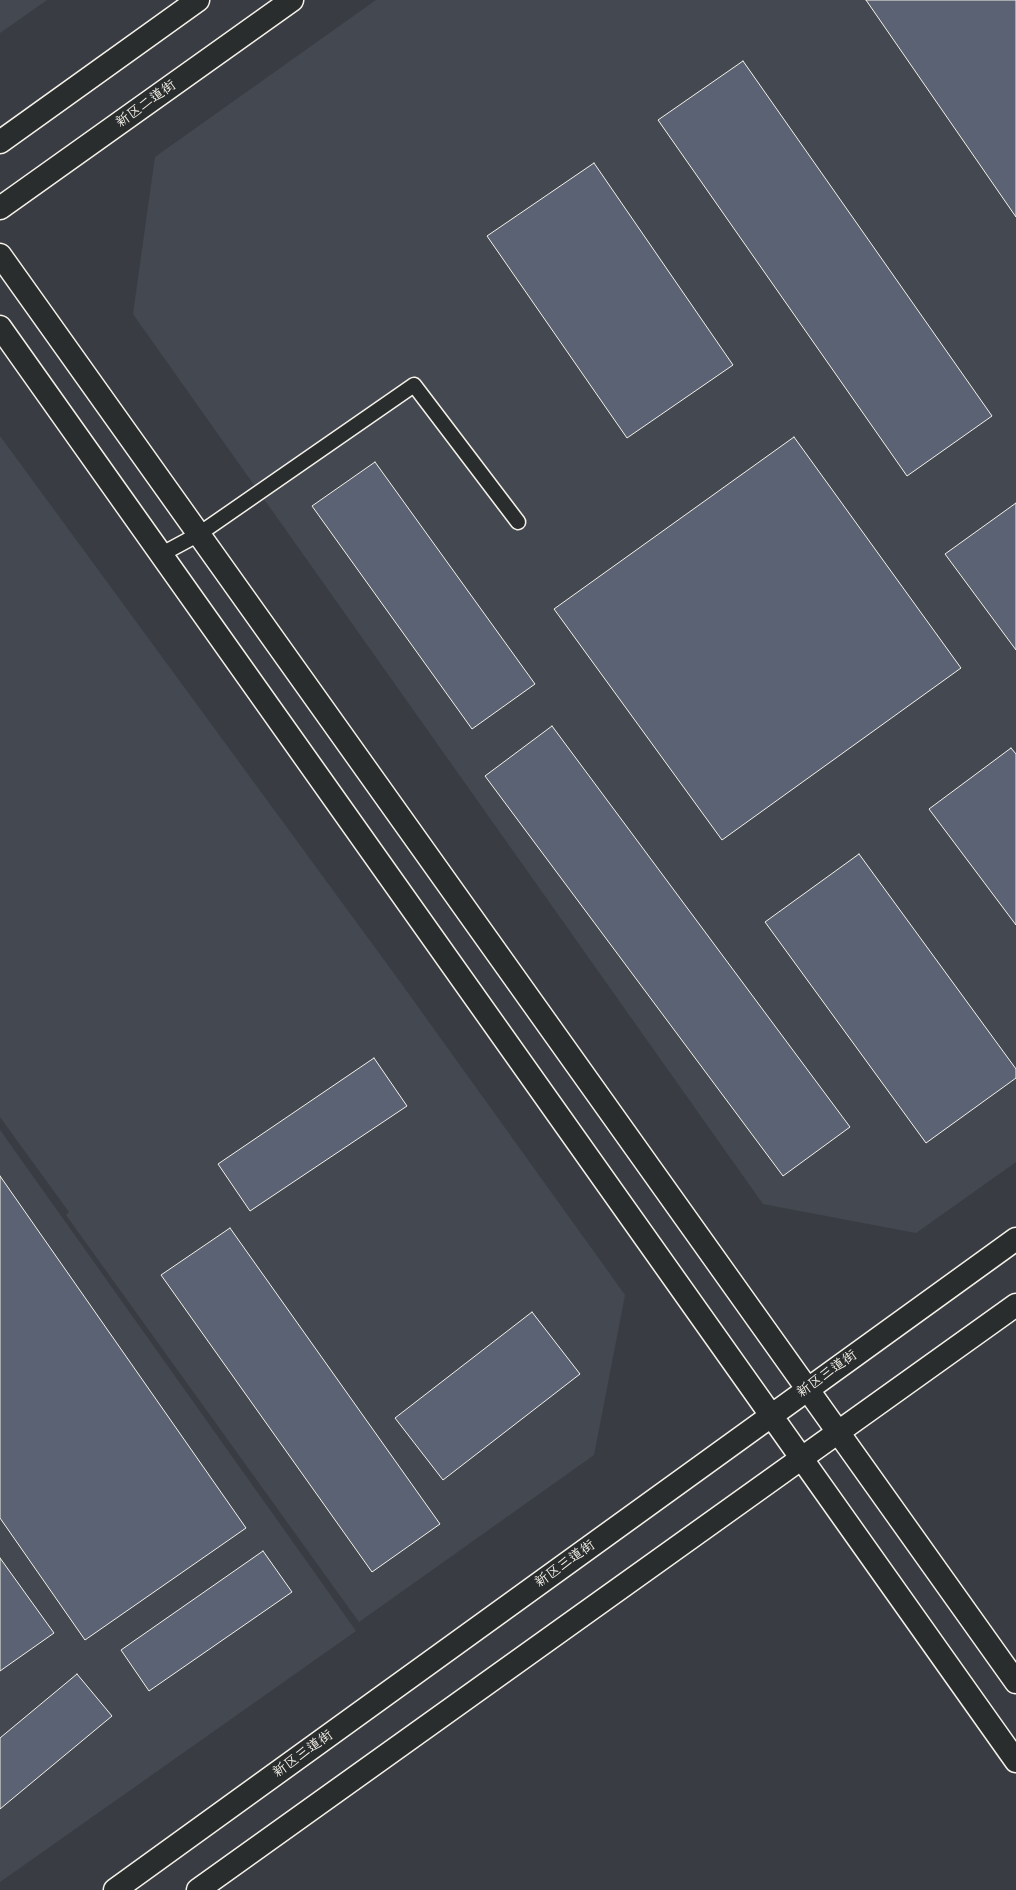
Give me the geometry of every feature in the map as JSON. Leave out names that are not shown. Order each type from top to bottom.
[{"type":"street","points":[[0,142],[198,0]]},
{"type":"street","name":"新区二道街","points":[[0,208],[292,0]]},
{"type":"street","points":[[0,255],[1016,1682]]},
{"type":"street","points":[[0,326],[1016,1761]]},
{"type":"street","name":"新区三道街","points":[[115,1890],[807,1388],[1016,1239]]},
{"type":"street","points":[[198,1890],[1016,1305]]},
{"type":"lane","points":[[162,554],[199,534],[414,385],[518,522]]},
{"type":"shaded area","points":[[0,0],[47,0],[0,33]]},
{"type":"shaded area","points":[[376,0],[1016,0],[1016,1162],[916,1233],[763,1204],[133,314],[155,157]]},
{"type":"shaded area","points":[[0,436],[398,979],[625,1295],[594,1455],[359,1622],[66,1215],[69,1212],[0,1117]]},
{"type":"shaded area","points":[[0,1130],[356,1631],[0,1882]]},
{"type":"building","points":[[866,0],[1016,0],[1016,217]]},
{"type":"building","points":[[743,61],[992,416],[907,476],[658,120]]},
{"type":"building","points":[[594,163],[733,365],[627,438],[487,236]]},
{"type":"building","points":[[794,437],[961,668],[722,840],[554,609]]},
{"type":"building","points":[[375,462],[535,684],[472,729],[312,506]]},
{"type":"building","points":[[1016,503],[1016,650],[945,554]]},
{"type":"building","points":[[552,726],[850,1127],[783,1176],[485,776]]},
{"type":"building","points":[[1011,748],[1016,754],[1016,925],[929,809]]},
{"type":"building","points":[[859,854],[1016,1069],[1016,1078],[926,1143],[765,922]]},
{"type":"building","points":[[374,1058],[407,1106],[250,1211],[218,1164]]},
{"type":"building","points":[[0,1176],[246,1528],[85,1640],[0,1518]]},
{"type":"building","points":[[230,1228],[440,1524],[372,1572],[161,1275]]},
{"type":"building","points":[[532,1312],[580,1374],[443,1480],[395,1418]]},
{"type":"building","points":[[263,1551],[292,1592],[149,1691],[121,1650]]},
{"type":"building","points":[[0,1558],[54,1633],[0,1671]]},
{"type":"building","points":[[77,1674],[112,1716],[0,1809],[0,1738]]}]
